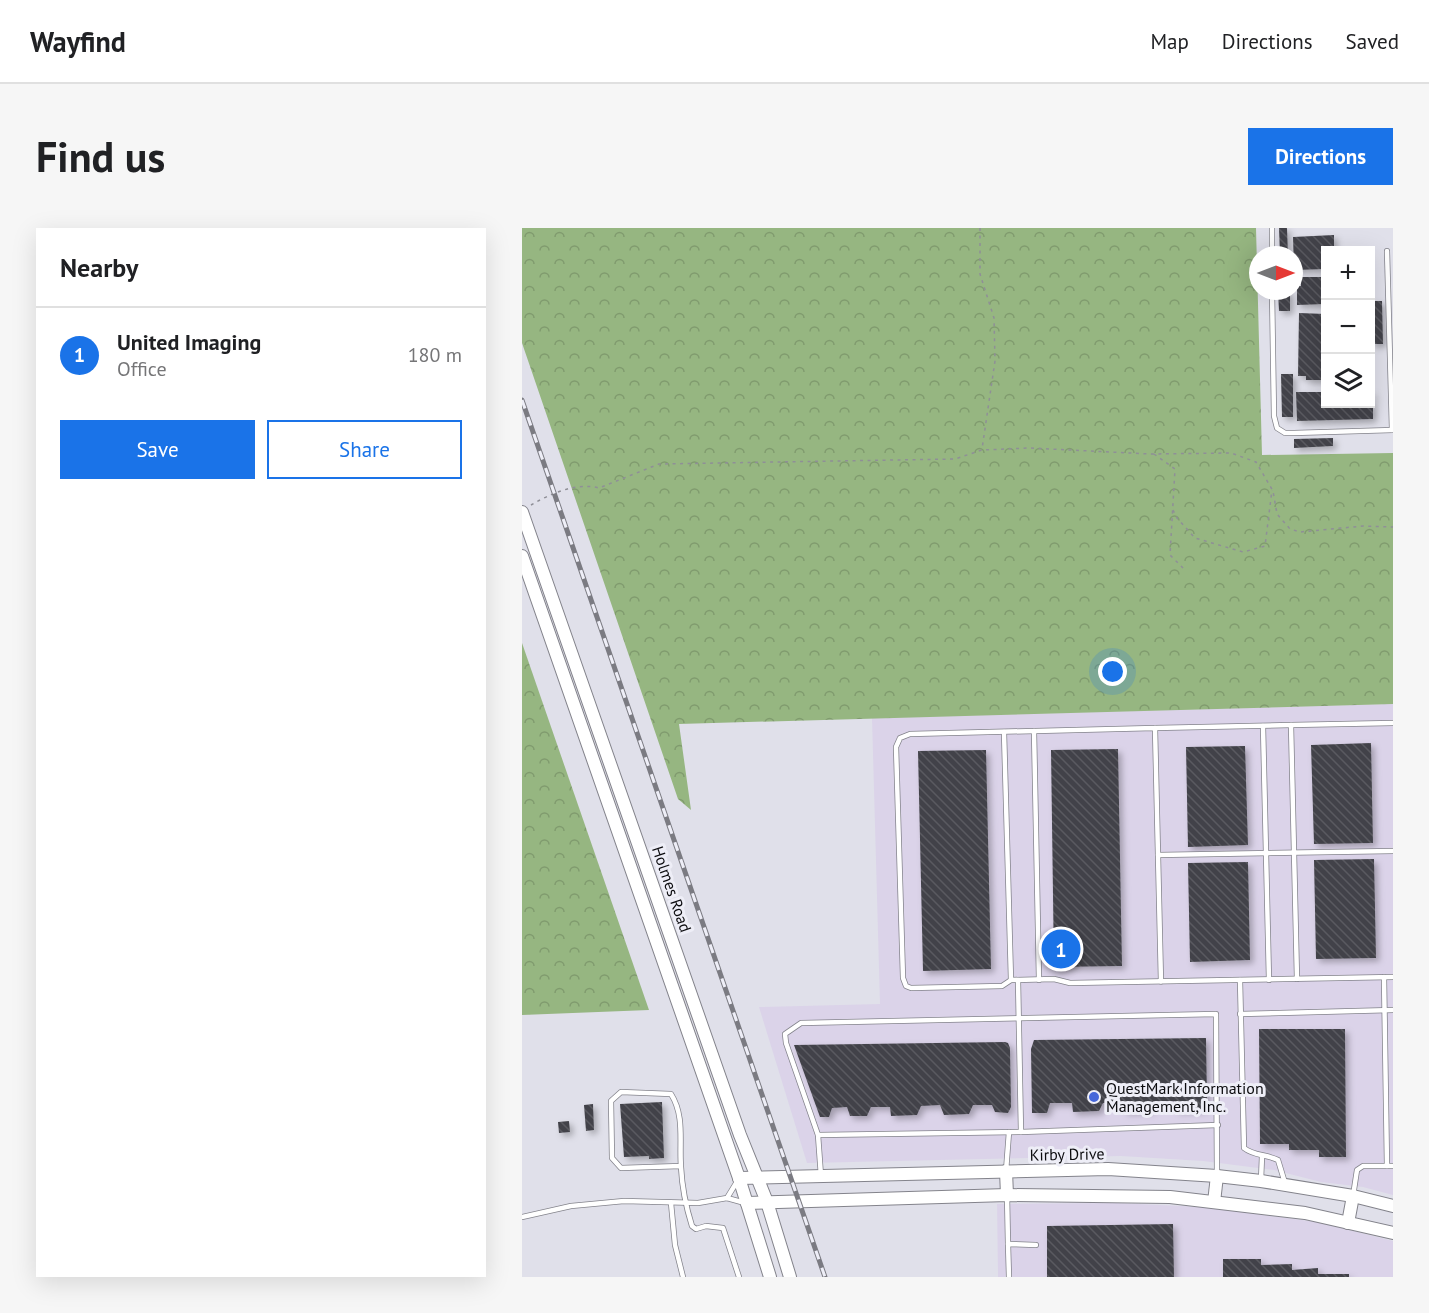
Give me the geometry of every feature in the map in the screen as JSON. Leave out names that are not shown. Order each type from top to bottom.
[{"type":"main road","name":"Holmes Road","points":[[526,508],[736,1124],[767,1202],[790,1277]]},
{"type":"main road","name":"Holmes Road","points":[[522,556],[739,1178],[770,1277]]},
{"type":"main road","name":"Kirby Drive","points":[[739,1178],[1108,1169],[1217,1176],[1285,1184],[1353,1196],[1393,1206]]},
{"type":"main road","points":[[1006,1171],[1007,1195]]},
{"type":"main road","points":[[1214,1202],[1217,1176]]},
{"type":"main road","points":[[747,1203],[1007,1195],[1170,1197],[1305,1213],[1393,1233]]},
{"type":"main road","points":[[1348,1222],[1353,1196]]},
{"type":"lane","points":[[1272,228],[1272,246]]},
{"type":"lane","points":[[1272,300],[1274,416],[1277,428],[1294,433],[1393,430],[1391,304],[1387,251]]},
{"type":"lane","points":[[1393,723],[910,734],[900,738],[896,747],[904,982],[911,988],[1002,986],[1011,980],[1054,980],[1070,983],[1393,977]]},
{"type":"lane","points":[[1291,725],[1297,979]]},
{"type":"lane","points":[[1263,726],[1269,980]]},
{"type":"lane","points":[[1155,728],[1161,982]]},
{"type":"lane","points":[[1034,731],[1039,980]]},
{"type":"lane","points":[[1004,732],[1011,980]]},
{"type":"lane","points":[[1158,855],[1393,851]]},
{"type":"lane","points":[[1353,1196],[1357,1170],[1363,1166],[1390,1166],[1384,977]]},
{"type":"lane","points":[[1018,980],[1021,1132]]},
{"type":"lane","points":[[1240,980],[1242,1140],[1244,1148],[1250,1153],[1278,1160],[1285,1184]]},
{"type":"lane","points":[[1240,1014],[1393,1010]]},
{"type":"lane","points":[[821,1177],[818,1135],[786,1043],[785,1034],[801,1023],[1216,1014],[1217,1176]]},
{"type":"lane","points":[[681,1166],[621,1168],[612,1158],[611,1101],[621,1092],[671,1094],[678,1105],[685,1203],[692,1226],[696,1229],[706,1226],[723,1228],[739,1277]]},
{"type":"lane","points":[[818,1135],[1021,1132],[1218,1125]]},
{"type":"lane","points":[[1006,1171],[1009,1132]]},
{"type":"lane","points":[[1261,1181],[1262,1156]]},
{"type":"lane","points":[[727,1198],[739,1178]]},
{"type":"lane","points":[[1007,1195],[1009,1277]]},
{"type":"lane","points":[[522,1217],[571,1206],[624,1201],[698,1203],[727,1198],[747,1203]]},
{"type":"lane","points":[[671,1203],[675,1245],[683,1277]]},
{"type":"lane","points":[[1008,1244],[1036,1245]]},
{"type":"path","points":[[980,228],[980,274],[994,318],[995,361],[982,450]]},
{"type":"path","points":[[526,508],[547,495],[590,486],[599,488],[659,464],[955,459],[982,450],[1029,448],[1153,454],[1231,453],[1256,462],[1272,489],[1277,514],[1290,529],[1300,532],[1363,526],[1393,527]]},
{"type":"path","points":[[1153,454],[1175,470],[1170,555],[1183,568]]},
{"type":"path","points":[[1173,510],[1177,518],[1196,538],[1243,552],[1265,546],[1272,489]]},
{"type":"shaded area","points":[[1393,704],[1393,1195],[1363,1187],[1321,1182],[1274,1170],[1203,1161],[1121,1156],[807,1163],[759,1007],[880,1004],[872,718]]},
{"type":"shaded area","points":[[1116,1203],[1203,1207],[1317,1222],[1393,1241],[1393,1277],[998,1277],[997,1204]]},
{"type":"green space","points":[[522,228],[1256,228],[1256,246],[1249,246],[1249,300],[1258,300],[1262,455],[1393,453],[1393,704],[679,724],[691,810],[678,799],[522,343]]},
{"type":"green space","points":[[522,643],[649,1010],[522,1015]]},
{"type":"building","points":[[1279,228],[1287,228],[1288,246],[1280,246]]},
{"type":"building","points":[[1334,235],[1334,246],[1321,246],[1321,269],[1303,270],[1303,246],[1293,246],[1293,237]]},
{"type":"building","points":[[1303,277],[1321,277],[1321,304],[1297,305],[1297,300],[1303,300]]},
{"type":"building","points":[[1278,300],[1290,300],[1290,311],[1279,311]]},
{"type":"building","points":[[1375,301],[1382,301],[1383,344],[1375,344]]},
{"type":"building","points":[[1299,313],[1321,314],[1321,380],[1306,380],[1306,376],[1298,376]]},
{"type":"building","points":[[1281,374],[1293,374],[1293,417],[1282,417]]},
{"type":"building","points":[[1296,392],[1321,392],[1321,408],[1373,408],[1373,419],[1297,421]]},
{"type":"building","points":[[1333,438],[1333,446],[1294,448],[1294,439]]},
{"type":"building","points":[[1371,743],[1373,843],[1314,844],[1311,745]]},
{"type":"building","points":[[1245,746],[1248,845],[1188,847],[1186,747]]},
{"type":"building","points":[[1118,749],[1122,966],[1054,967],[1051,750]]},
{"type":"building","points":[[986,750],[991,969],[923,971],[918,751]]},
{"type":"building","points":[[1374,859],[1376,958],[1316,959],[1314,860]]},
{"type":"building","points":[[1248,862],[1250,960],[1190,962],[1188,863]]},
{"type":"building","points":[[1259,1029],[1345,1029],[1346,1157],[1319,1157],[1319,1150],[1289,1150],[1289,1144],[1260,1144]]},
{"type":"building","points":[[1206,1038],[1207,1101],[1204,1109],[1176,1110],[1175,1101],[1155,1101],[1151,1110],[1124,1111],[1124,1102],[1103,1103],[1099,1111],[1073,1112],[1072,1103],[1050,1103],[1047,1113],[1032,1113],[1031,1049],[1034,1040]]},
{"type":"building","points":[[1005,1042],[1010,1048],[1011,1107],[1008,1113],[995,1112],[992,1105],[973,1105],[969,1114],[944,1115],[940,1105],[921,1106],[917,1115],[891,1116],[890,1107],[871,1107],[867,1116],[850,1116],[847,1107],[832,1108],[829,1117],[820,1117],[794,1045]]},
{"type":"building","points":[[662,1102],[664,1158],[624,1157],[620,1104]]},
{"type":"building","points":[[593,1104],[594,1130],[586,1131],[584,1105]]},
{"type":"building","points":[[569,1121],[570,1132],[559,1133],[558,1122]]},
{"type":"building","points":[[1173,1224],[1174,1277],[1047,1277],[1047,1226]]},
{"type":"building","points":[[1223,1259],[1261,1259],[1261,1265],[1292,1264],[1292,1270],[1318,1268],[1318,1274],[1349,1274],[1349,1277],[1223,1277]]},
{"type":"railway","points":[[522,400],[825,1277]]},
{"type":"place","name":"United Imaging","points":[[1061,949]]},
{"type":"place","name":"QuestMark Information Management, Inc.","points":[[1094,1097]]}]
